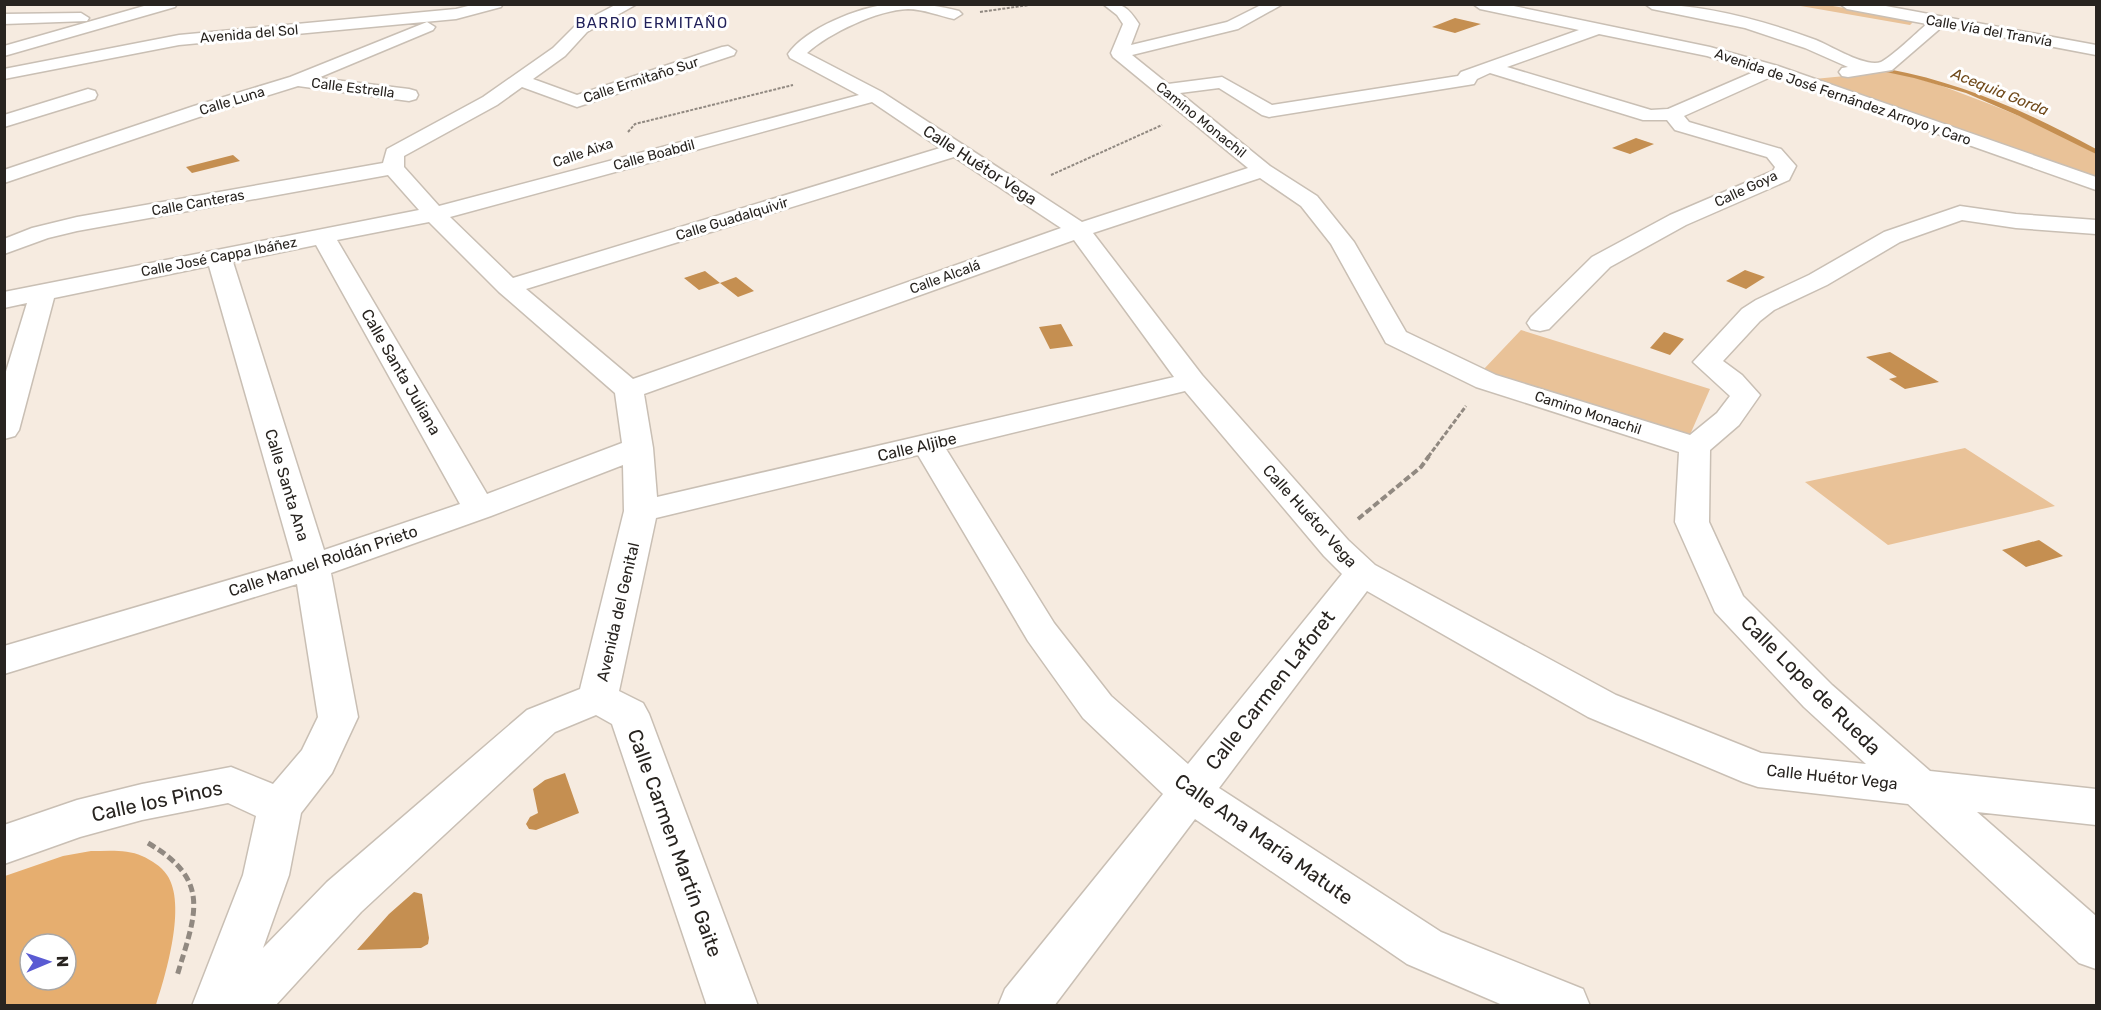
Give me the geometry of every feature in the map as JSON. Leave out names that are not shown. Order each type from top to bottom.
[{"type":"street","points":[[4,51],[170,4]]},
{"type":"street","name":"Avenida del Sol","points":[[4,74],[179,40],[456,14],[496,4]]},
{"type":"street","name":"Calle Canteras","points":[[4,247],[40,233],[77,224],[394,161],[520,80],[559,52],[581,29],[630,4]]},
{"type":"street","points":[[1110,4],[1122,12],[1131,24],[1119,53]]},
{"type":"street","points":[[1119,53],[1232,26],[1276,4]]},
{"type":"street","name":"Avenida de José Fernández Arroyo y Caro","points":[[1480,4],[1710,52],[1772,70],[2097,184]]},
{"type":"street","points":[[1652,4],[1749,24],[1800,40],[1868,69]]},
{"type":"street","name":"Calle Vía del Tranvía","points":[[1847,4],[2097,50]]},
{"type":"street","points":[[1797,78],[1886,66],[1947,23],[1953,4]]},
{"type":"street","points":[[906,5],[954,14]]},
{"type":"street","name":"Calle Huétor Vega","points":[[906,5],[866,15],[825,30],[811,39],[796,54],[875,96],[1079,230],[1192,381],[1349,561],[1602,706],[1758,770],[1915,785],[2097,807]]},
{"type":"street","points":[[1557,20],[1582,8]]},
{"type":"street","name":"Calle Luna","points":[[4,177],[201,110],[296,81],[456,14]]},
{"type":"street","points":[[4,18],[117,19]]},
{"type":"street","points":[[1164,90],[1222,82],[1269,111],[1467,80],[1467,76],[1596,29]]},
{"type":"street","name":"Calle Ermitaño Sur","points":[[520,80],[577,100],[728,51]]},
{"type":"street","name":"Camino Monachil","points":[[1119,53],[1263,170],[1309,201],[1342,242],[1396,338],[1485,381],[1695,447]]},
{"type":"street","points":[[1491,68],[1650,116],[1672,114],[1772,70]]},
{"type":"street","name":"Calle Estrella","points":[[296,81],[409,95]]},
{"type":"street","points":[[4,121],[88,94]]},
{"type":"street","name":"Calle Boabdil","points":[[434,214],[875,96]]},
{"type":"street","name":"Calle Goya","points":[[1540,323],[1601,262],[1678,219],[1780,175],[1786,166],[1774,153],[1682,126],[1672,114]]},
{"type":"street","name":"Calle Aixa","points":[[524,190],[534,169],[620,141]]},
{"type":"street","name":"Calle Guadalquivir","points":[[508,287],[955,150]]},
{"type":"street","points":[[394,161],[434,214],[508,287],[629,390]]},
{"type":"street","name":"Calle Alcalá","points":[[629,390],[1079,230],[1263,170]]},
{"type":"street","points":[[1695,447],[1728,419],[1745,395],[1732,381],[1707,362],[1751,315],[1765,305],[1818,280],[1892,237],[1960,213],[2016,221],[2097,227]]},
{"type":"street","name":"Calle José Cappa Ibáñez","points":[[4,300],[434,214]]},
{"type":"street","name":"Calle Santa Juliana","points":[[323,236],[479,509]]},
{"type":"street","name":"Calle Santa Ana","points":[[219,257],[312,567],[338,717],[317,761],[280,807]]},
{"type":"street","points":[[4,430],[43,292]]},
{"type":"street","name":"Calle Aljibe","points":[[641,511],[1192,381]]},
{"type":"street","name":"Avenida del Genital","points":[[242,1005],[344,897],[541,721],[598,698],[641,511],[638,448],[629,390]]},
{"type":"street","name":"Calle Ana María Matute","points":[[928,445],[1041,632],[1097,707],[1190,792],[1424,948],[1565,1005]]},
{"type":"street","name":"Calle Lope de Rueda","points":[[1695,447],[1692,522],[1728,603],[1818,696],[2097,947]]},
{"type":"street","name":"Calle Manuel Roldán Prieto","points":[[4,660],[312,567],[479,509],[638,448]]},
{"type":"street","name":"Calle Carmen Laforet","points":[[1023,1005],[1190,792],[1349,561]]},
{"type":"street","name":"Calle Carmen Martín Gaite","points":[[598,698],[629,714],[733,1005]]},
{"type":"street","name":"Calle los Pinos","points":[[4,845],[77,819],[142,802],[231,785],[280,807]]},
{"type":"street","points":[[216,1005],[266,875],[280,807]]},
{"type":"path","points":[[954,14],[1036,4]]},
{"type":"path","points":[[620,141],[635,124],[834,75]]},
{"type":"path","points":[[1013,187],[1060,172],[1192,111]]},
{"type":"path","points":[[1349,561],[1360,516],[1421,466],[1485,381]]},
{"type":"path","points":[[139,838],[165,850],[183,866],[193,888],[195,913],[176,981]]},
{"type":"shaded area","points":[[1795,5],[1827,5],[1915,20],[1910,25]]},
{"type":"shaded area","points":[[1455,18],[1481,24],[1455,33],[1432,27]]},
{"type":"shaded area","points":[[1887,72],[1950,89],[2019,116],[2066,138],[2096,154],[2096,179],[1814,79]]},
{"type":"shaded area","points":[[1636,138],[1654,144],[1630,154],[1612,148]]},
{"type":"shaded area","points":[[233,155],[240,161],[192,173],[186,167]]},
{"type":"shaded area","points":[[1745,270],[1765,277],[1746,289],[1726,281]]},
{"type":"shaded area","points":[[705,271],[720,283],[699,290],[684,278]]},
{"type":"shaded area","points":[[736,277],[754,291],[738,297],[720,283]]},
{"type":"shaded area","points":[[1061,324],[1073,346],[1050,349],[1039,327]]},
{"type":"shaded area","points":[[1521,330],[1710,389],[1689,437],[1483,370]]},
{"type":"shaded area","points":[[1664,332],[1684,339],[1670,355],[1650,348]]},
{"type":"shaded area","points":[[1890,352],[1939,382],[1905,389],[1889,379],[1897,377],[1866,357]]},
{"type":"shaded area","points":[[1965,448],[2055,506],[1888,545],[1805,482]]},
{"type":"shaded area","points":[[2039,540],[2063,556],[2026,567],[2002,550]]},
{"type":"shaded area","points":[[565,773],[579,813],[536,830],[529,829],[526,824],[530,817],[538,813],[533,789],[545,780]]},
{"type":"shaded area","points":[[91,851],[130,852],[152,861],[162,869],[173,888],[175,921],[165,976],[156,1005],[5,1005],[5,876],[63,856]]},
{"type":"shaded area","points":[[414,892],[422,894],[428,944],[421,948],[357,950],[389,914]]},
{"type":"waterway","name":"Acequia Gorda","points":[[1888,71],[1941,83],[1968,92],[2022,114],[2096,152]]},
{"type":"district","name":"BARRIO ERMITAÑO","points":[[652,23]]}]
